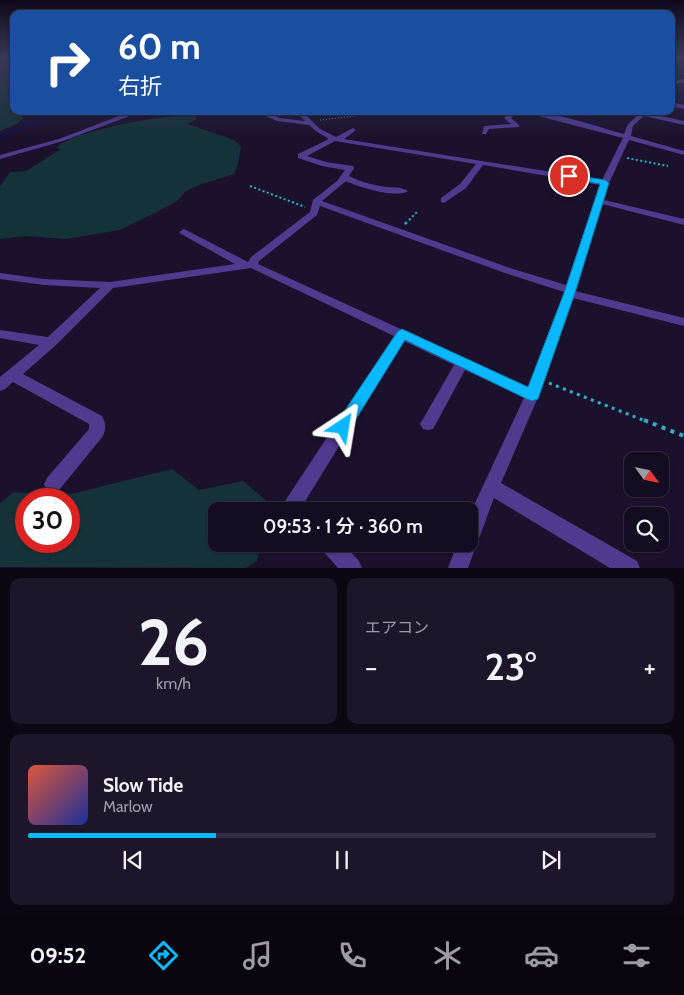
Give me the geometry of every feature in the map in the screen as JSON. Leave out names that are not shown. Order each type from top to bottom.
[{"type":"street","points":[[0,157],[60,140],[130,115]]},
{"type":"street","points":[[266,115],[290,125],[309,123]]},
{"type":"street","points":[[302,115],[309,123],[336,139],[605,183]]},
{"type":"street","points":[[484,133],[486,127],[518,126],[507,118],[510,115]]},
{"type":"street","points":[[543,115],[684,152]]},
{"type":"street","points":[[478,516],[532,395],[570,291],[605,183],[627,137],[630,125],[638,115]]},
{"type":"street","points":[[652,115],[684,123]]},
{"type":"street","points":[[0,276],[44,282],[110,285],[247,265],[314,213],[315,205],[344,177],[350,168],[326,164],[301,156],[353,130]]},
{"type":"street","points":[[444,200],[464,186],[481,163]]},
{"type":"street","points":[[344,177],[355,183],[382,190],[404,191]]},
{"type":"street","points":[[599,201],[684,222]]},
{"type":"street","points":[[315,205],[399,230],[509,271],[570,291],[684,322]]},
{"type":"street","points":[[184,232],[247,265],[402,334],[532,395]]},
{"type":"street","points":[[0,385],[51,342],[110,285]]},
{"type":"street","points":[[0,334],[51,342]]},
{"type":"street","points":[[294,502],[402,334]]},
{"type":"street","points":[[428,424],[463,362]]},
{"type":"street","points":[[14,375],[97,421],[97,431],[52,484]]},
{"type":"street","points":[[490,487],[620,565]]},
{"type":"street","points":[[337,552],[352,568]]},
{"type":"street","points":[[458,568],[464,552]]},
{"type":"path","points":[[309,123],[337,117],[366,115]]},
{"type":"path","points":[[618,156],[668,166]]},
{"type":"path","points":[[250,186],[315,205]]},
{"type":"path","points":[[399,230],[418,211]]},
{"type":"path","points":[[538,379],[684,436]]},
{"type":"green space","points":[[0,85],[10,85],[10,115],[21,115],[23,118],[17,124],[0,131]]},
{"type":"green space","points":[[190,115],[196,116],[196,119],[188,124],[234,140],[241,146],[234,174],[199,185],[185,192],[177,201],[120,230],[66,239],[25,236],[0,239],[0,186],[10,172],[26,171],[61,149],[56,148],[69,139],[130,123]]},
{"type":"green space","points":[[172,469],[199,490],[243,481],[268,502],[208,502],[208,552],[259,552],[257,561],[246,568],[0,567],[0,503],[14,492],[15,553],[80,553],[80,492]]},
{"type":"waterway","points":[[0,137],[48,115]]},
{"type":"waterway","points":[[591,115],[591,121],[597,128]]},
{"type":"route","points":[[343,427],[402,334],[532,395],[570,293],[605,183],[569,176]]}]
